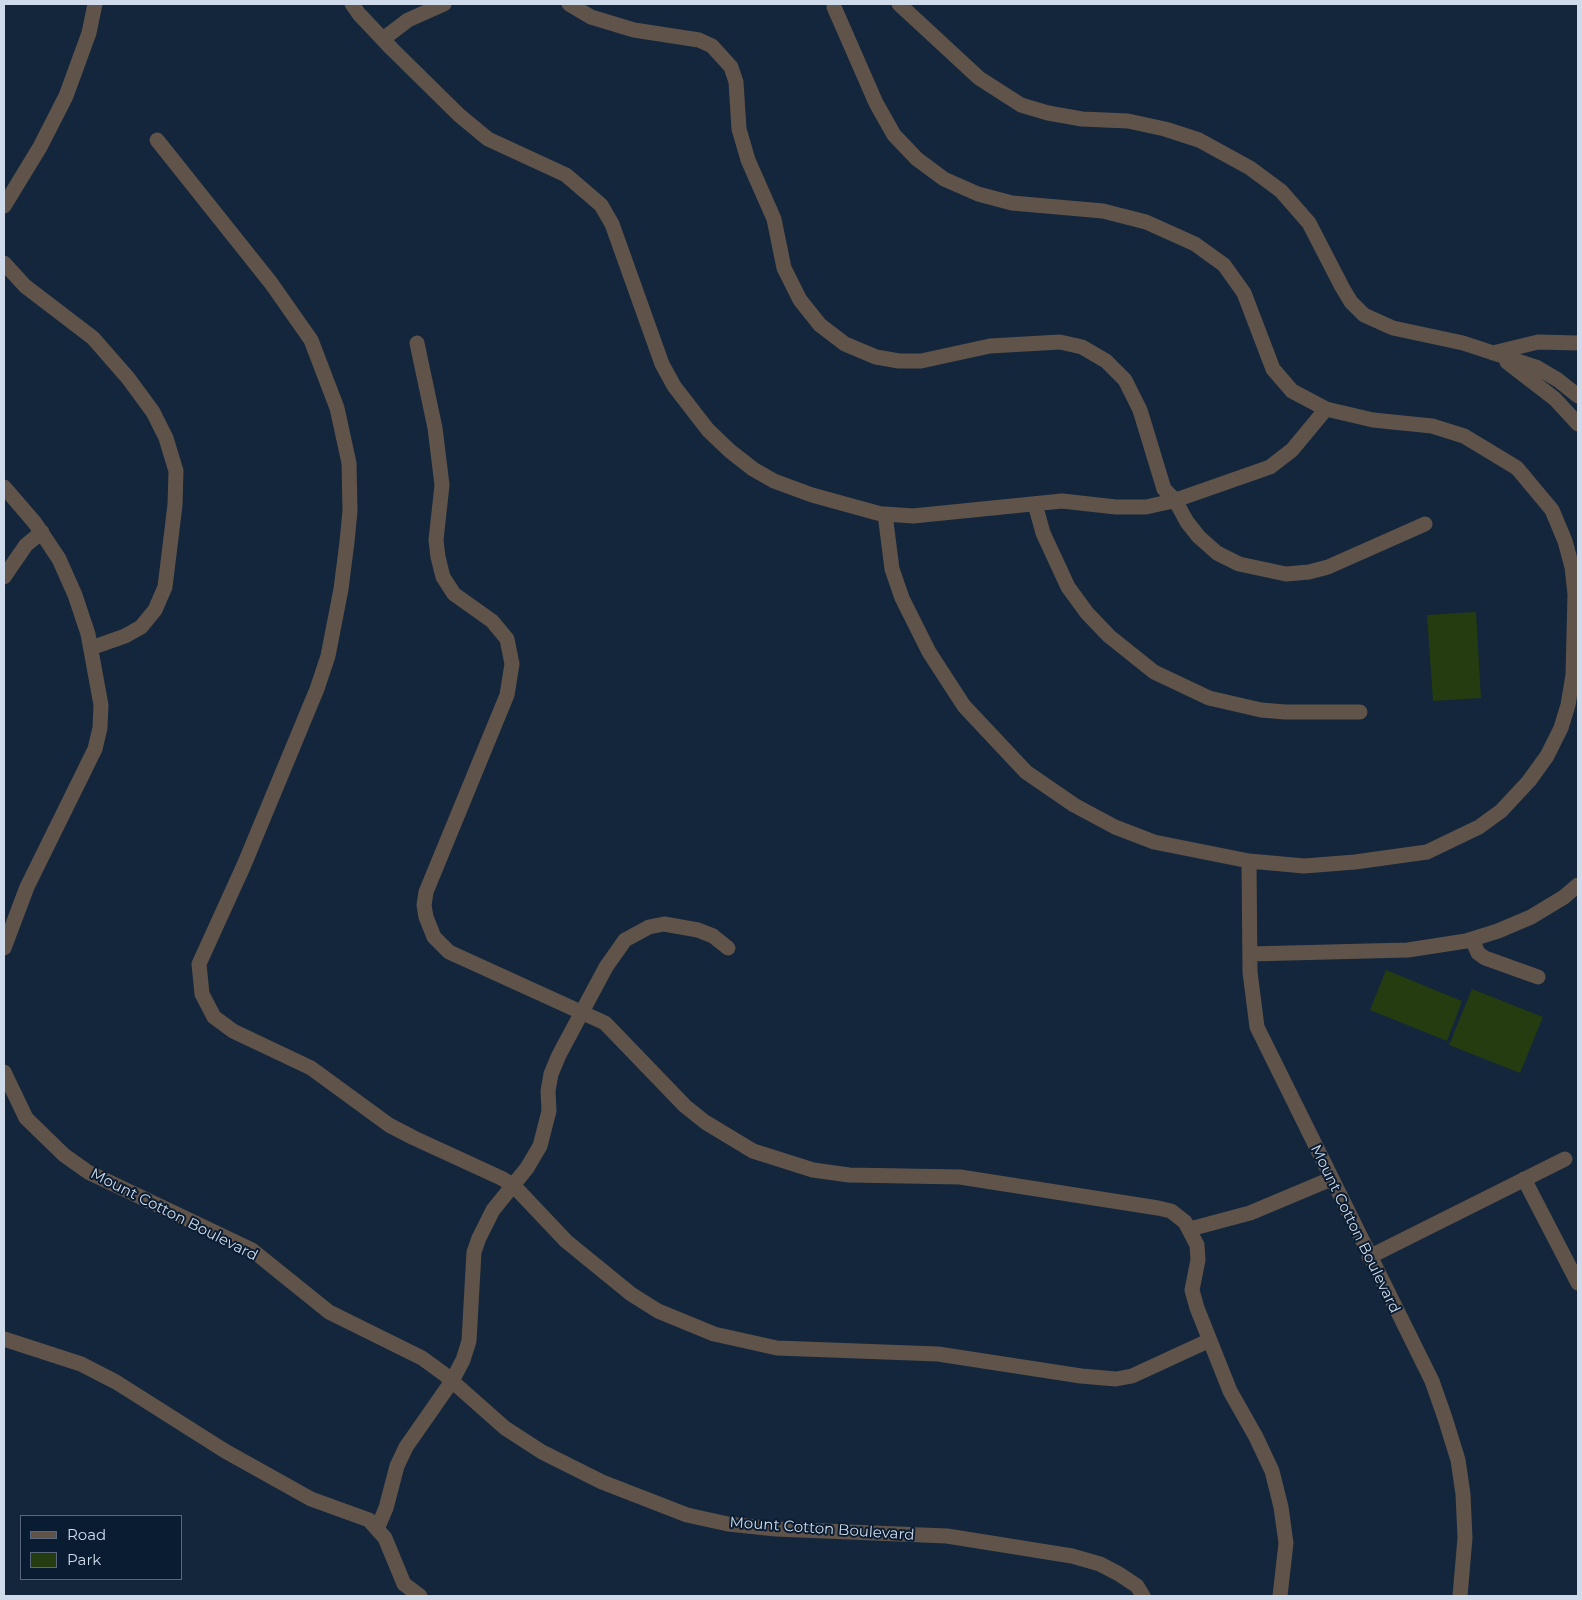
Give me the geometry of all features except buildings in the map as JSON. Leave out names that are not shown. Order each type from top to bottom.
[{"type":"street","points":[[4,206],[40,147],[66,96],[89,33],[95,4]]},
{"type":"street","points":[[352,4],[383,39],[459,115],[488,139],[566,175],[601,205],[612,224],[662,364],[690,408],[730,451],[753,469],[774,481],[822,498],[886,514],[913,516],[1062,501],[1116,507],[1146,507],[1175,500],[1270,467],[1292,450],[1326,409]]},
{"type":"street","points":[[383,39],[408,20],[444,4]]},
{"type":"street","points":[[569,4],[591,17],[634,30],[699,40],[712,46],[731,67],[736,82],[742,136],[748,160],[774,219],[784,268],[800,300],[820,325],[845,344],[876,357],[898,361],[922,361],[990,346],[1060,342],[1082,346],[1106,361],[1125,380],[1140,410],[1164,489],[1175,500],[1193,530],[1217,552],[1239,564],[1286,574],[1328,567],[1425,524]]},
{"type":"street","points":[[900,4],[979,78],[1021,105],[1048,113],[1082,119],[1128,121],[1165,129],[1199,140],[1250,168],[1280,192],[1309,223],[1342,287],[1351,302],[1364,315],[1393,328],[1431,335],[1493,353],[1521,366],[1578,424]]},
{"type":"street","points":[[834,7],[876,103],[894,134],[917,159],[944,178],[978,194],[1012,203],[1103,211],[1146,222],[1195,244],[1224,265],[1244,293],[1273,368],[1292,391],[1326,409],[1373,420],[1432,426],[1464,436],[1517,468],[1552,510],[1565,541],[1572,567],[1575,594],[1573,675],[1568,705],[1561,728],[1547,756],[1529,781],[1501,811],[1479,828],[1427,852],[1406,856],[1304,866],[1249,862],[1162,844],[1115,827],[1074,806],[1026,772],[964,706],[929,652],[902,598],[892,569],[886,514]]},
{"type":"street","points":[[157,140],[272,283],[311,340],[337,408],[349,463],[350,510],[348,534],[342,589],[328,656],[317,689],[244,866],[199,964],[202,994],[214,1017],[233,1031],[311,1068],[389,1125],[513,1185],[566,1241],[630,1294],[658,1311],[685,1324],[714,1334],[744,1341],[811,1351],[938,1354],[1081,1376],[1116,1379],[1132,1376],[1208,1341]]},
{"type":"street","points":[[4,263],[25,286],[93,338],[128,378],[153,412],[166,438],[176,471],[175,505],[165,587],[155,610],[142,627],[91,648]]},
{"type":"street","points":[[1493,353],[1538,342],[1578,343]]},
{"type":"street","points":[[417,343],[435,428],[442,484],[436,540],[440,564],[444,577],[454,594],[492,621],[503,634],[510,650],[512,664],[507,695],[426,892],[424,905],[426,917],[434,937],[449,952],[605,1022],[685,1106],[705,1122],[753,1151],[813,1170],[850,1175],[960,1177],[1171,1211],[1185,1222],[1197,1245],[1198,1260],[1192,1290],[1208,1341],[1230,1391],[1256,1437],[1274,1480],[1282,1506],[1286,1543],[1280,1596]]},
{"type":"street","points":[[1521,366],[1536,367],[1558,380],[1578,396]]},
{"type":"street","points":[[4,487],[42,532],[59,559],[75,595],[91,648],[101,705],[100,728],[95,749],[27,887],[4,948]]},
{"type":"street","points":[[1035,504],[1043,533],[1068,587],[1109,636],[1154,672],[1209,698],[1261,710],[1285,712],[1360,712]]},
{"type":"street","points":[[4,577],[15,558],[26,545],[42,532]]},
{"type":"street","name":"Mount Cotton Boulevard","points":[[1249,862],[1250,954],[1253,1002],[1257,1027],[1369,1257],[1432,1381],[1458,1460],[1463,1494],[1466,1538],[1460,1596]]},
{"type":"street","points":[[1250,954],[1408,950],[1437,947],[1498,931],[1531,917],[1564,897],[1578,885]]},
{"type":"street","points":[[377,1528],[386,1508],[397,1466],[406,1447],[452,1381],[463,1360],[469,1340],[474,1252],[478,1238],[493,1210],[540,1146],[549,1111],[548,1091],[551,1074],[559,1055],[617,950],[625,940],[649,927],[664,924],[698,930],[713,936],[728,948]]},
{"type":"street","points":[[1472,939],[1478,954],[1484,958],[1538,977]]},
{"type":"street","name":"Mount Cotton Boulevard","points":[[4,1072],[26,1118],[64,1155],[88,1172],[252,1250],[329,1312],[422,1358],[452,1381],[505,1428],[542,1452],[602,1482],[687,1515],[728,1524],[776,1529],[947,1536],[1072,1556],[1100,1564],[1120,1574],[1136,1586],[1143,1596]]},
{"type":"street","points":[[1369,1257],[1564,1159]]},
{"type":"street","points":[[1524,1179],[1578,1283]]},
{"type":"street","points":[[1190,1230],[1250,1212],[1331,1180]]},
{"type":"street","points":[[4,1338],[80,1364],[116,1382],[225,1451],[311,1499],[361,1516],[377,1528],[385,1538],[404,1584],[420,1596]]},
{"type":"green space","points":[[1476,612],[1481,698],[1433,701],[1427,615]]},
{"type":"green space","points":[[1386,970],[1462,1001],[1447,1041],[1370,1010]]},
{"type":"green space","points":[[1472,989],[1543,1017],[1520,1073],[1449,1045]]}]
